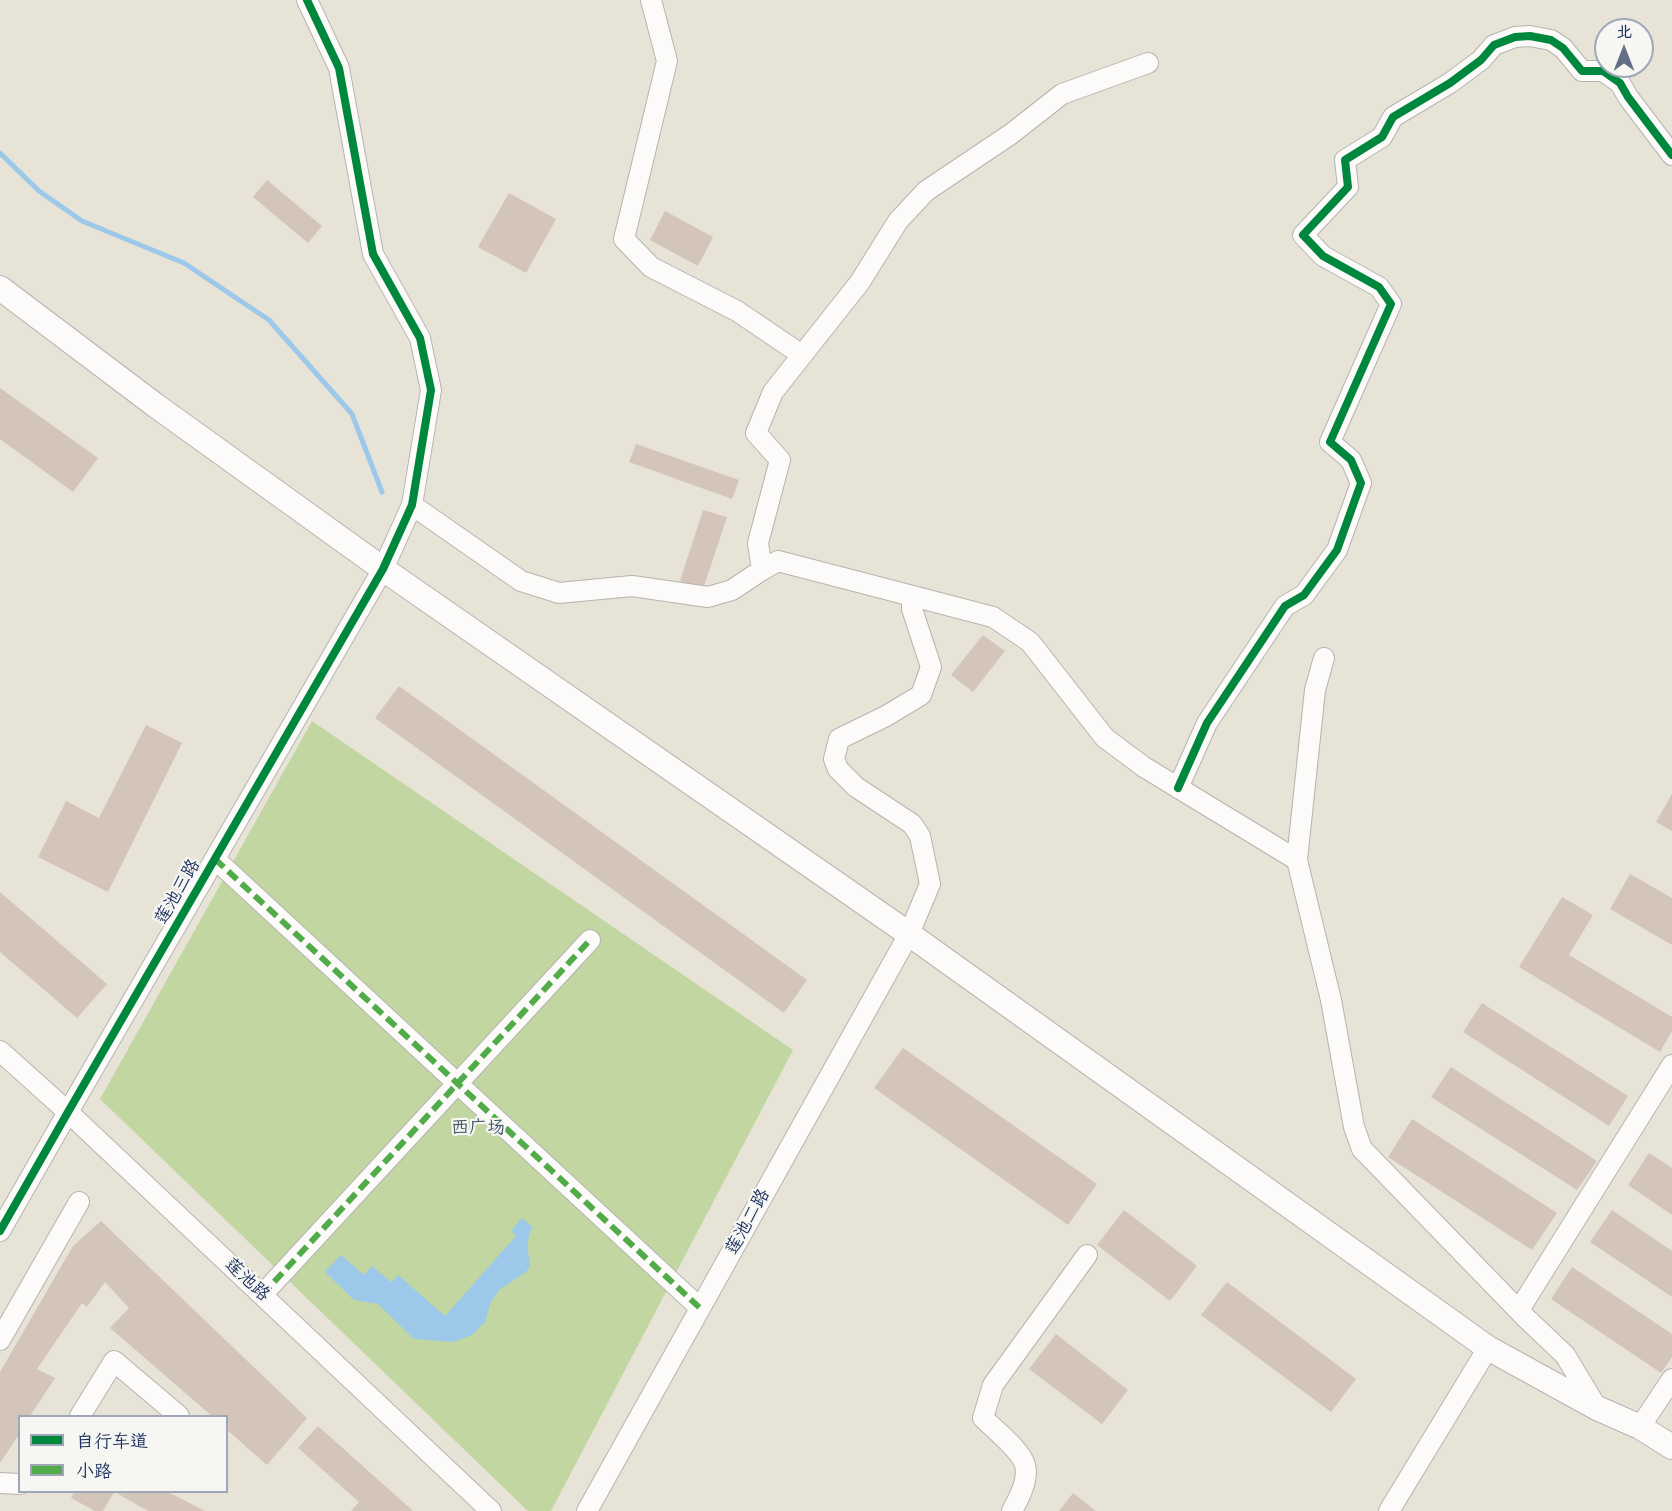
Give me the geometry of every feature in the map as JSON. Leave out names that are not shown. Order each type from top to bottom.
[{"type":"main road","points":[[0,288],[155,405],[383,569],[909,933],[1488,1348],[1597,1408],[1640,1427],[1672,1447]]},
{"type":"street","name":"莲池三路","points":[[0,1232],[383,569],[412,506],[430,390],[420,338],[373,254],[339,68],[307,0]]},
{"type":"street","points":[[651,0],[667,62],[624,239],[651,267],[737,311],[802,356]]},
{"type":"street","points":[[1178,788],[1207,723],[1285,606],[1304,595],[1337,549],[1361,483],[1351,460],[1330,442],[1391,304],[1379,287],[1323,256],[1303,235],[1348,187],[1345,160],[1382,137],[1393,117],[1450,83],[1481,60],[1494,45],[1515,37],[1530,36],[1551,40],[1563,48],[1582,71],[1603,71],[1620,83],[1672,155]]},
{"type":"street","points":[[762,570],[758,543],[780,460],[756,434],[773,392],[860,282],[898,221],[926,190],[1011,134],[1062,94],[1148,63]]},
{"type":"street","points":[[412,506],[521,581],[559,593],[632,586],[708,597],[732,590],[778,561],[993,617],[1030,642],[1105,738],[1144,767],[1297,860]]},
{"type":"street","name":"莲池二路","points":[[587,1511],[909,933],[930,884],[920,836],[912,824],[856,787],[838,769],[834,759],[839,739],[886,716],[921,695],[931,667],[912,609],[912,596]]},
{"type":"street","points":[[1324,658],[1315,690],[1297,860],[1331,1000],[1354,1127],[1362,1149],[1565,1355],[1597,1408]]},
{"type":"street","points":[[215,858],[700,1308]]},
{"type":"street","points":[[262,1295],[590,940]]},
{"type":"street","name":"莲池路","points":[[0,1051],[68,1112],[491,1511]]},
{"type":"street","points":[[1519,1310],[1672,1065]]},
{"type":"street","points":[[0,1340],[79,1202]]},
{"type":"street","points":[[1012,1511],[1024,1488],[1025,1465],[1015,1449],[983,1418],[993,1385],[1088,1255]]},
{"type":"street","points":[[1389,1511],[1488,1348]]},
{"type":"street","points":[[81,1415],[114,1361],[178,1415]]},
{"type":"street","points":[[1640,1427],[1672,1379]]},
{"type":"street","points":[[0,1483],[18,1484]]},
{"type":"green space","name":"西广场","points":[[312,721],[793,1050],[551,1511],[528,1511],[100,1099]]},
{"type":"water","points":[[522,1218],[532,1227],[528,1241],[530,1266],[526,1272],[499,1290],[490,1304],[485,1322],[472,1335],[453,1342],[414,1339],[378,1304],[354,1300],[325,1272],[341,1255],[364,1275],[372,1266],[391,1282],[398,1275],[445,1316],[516,1236],[511,1231]]},
{"type":"building","points":[[267,180],[322,226],[308,243],[253,197]]},
{"type":"building","points":[[509,193],[556,219],[526,273],[478,247]]},
{"type":"building","points":[[665,211],[713,237],[698,266],[650,240]]},
{"type":"building","points":[[0,388],[98,458],[73,492],[0,439]]},
{"type":"building","points":[[636,444],[739,480],[732,499],[629,462]]},
{"type":"building","points":[[703,510],[727,517],[703,589],[680,581]]},
{"type":"building","points":[[983,635],[1005,651],[973,692],[951,675]]},
{"type":"building","points":[[399,686],[807,980],[784,1013],[375,718]]},
{"type":"building","points":[[146,725],[182,743],[108,892],[38,857],[66,801],[99,818]]},
{"type":"building","points":[[1672,794],[1672,831],[1656,822]]},
{"type":"building","points":[[1630,874],[1672,898],[1672,945],[1610,909]]},
{"type":"building","points":[[0,892],[107,984],[77,1018],[0,952]]},
{"type":"building","points":[[1562,897],[1593,915],[1569,955],[1672,1017],[1672,1031],[1660,1052],[1519,967]]},
{"type":"building","points":[[1482,1003],[1628,1096],[1609,1126],[1463,1032]]},
{"type":"building","points":[[903,1048],[1097,1184],[1068,1225],[874,1088]]},
{"type":"building","points":[[1451,1067],[1597,1161],[1577,1190],[1431,1097]]},
{"type":"building","points":[[1412,1119],[1557,1213],[1532,1250],[1388,1157]]},
{"type":"building","points":[[1649,1153],[1672,1168],[1672,1215],[1628,1185]]},
{"type":"building","points":[[1124,1210],[1197,1266],[1170,1301],[1097,1245]]},
{"type":"building","points":[[1612,1210],[1672,1251],[1672,1297],[1590,1242]]},
{"type":"building","points":[[101,1221],[307,1418],[267,1465],[228,1431],[228,1415],[211,1415],[110,1328],[129,1308],[105,1282],[87,1307],[82,1303],[37,1369],[55,1378],[31,1415],[18,1415],[18,1436],[0,1463],[0,1372],[73,1246]]},
{"type":"building","points":[[1572,1267],[1672,1334],[1672,1357],[1661,1373],[1551,1299]]},
{"type":"building","points":[[1227,1282],[1356,1379],[1331,1412],[1201,1315]]},
{"type":"building","points":[[1056,1334],[1128,1390],[1102,1424],[1029,1369]]},
{"type":"building","points":[[318,1426],[413,1511],[351,1511],[359,1502],[298,1448]]},
{"type":"building","points":[[74,1493],[113,1493],[103,1511],[95,1511],[71,1498]]},
{"type":"building","points":[[117,1493],[170,1493],[205,1511],[148,1511]]},
{"type":"building","points":[[1073,1493],[1096,1511],[1059,1511]]},
{"type":"waterway","points":[[0,153],[39,191],[82,221],[184,263],[269,320],[352,414],[382,492]]},
{"type":"marked path","points":[[215,859],[700,1308]]},
{"type":"marked path","points":[[262,1295],[590,940]]},
{"type":"cycle path","points":[[0,1231],[383,569],[412,505],[431,390],[420,338],[373,254],[339,68],[307,0]]},
{"type":"cycle path","points":[[1178,788],[1207,723],[1285,606],[1304,595],[1337,550],[1361,483],[1351,460],[1330,442],[1391,304],[1379,287],[1323,256],[1303,235],[1348,187],[1345,160],[1382,137],[1393,117],[1450,83],[1481,60],[1494,45],[1515,37],[1530,36],[1551,40],[1563,48],[1582,71],[1603,71],[1620,83],[1672,155]]}]
